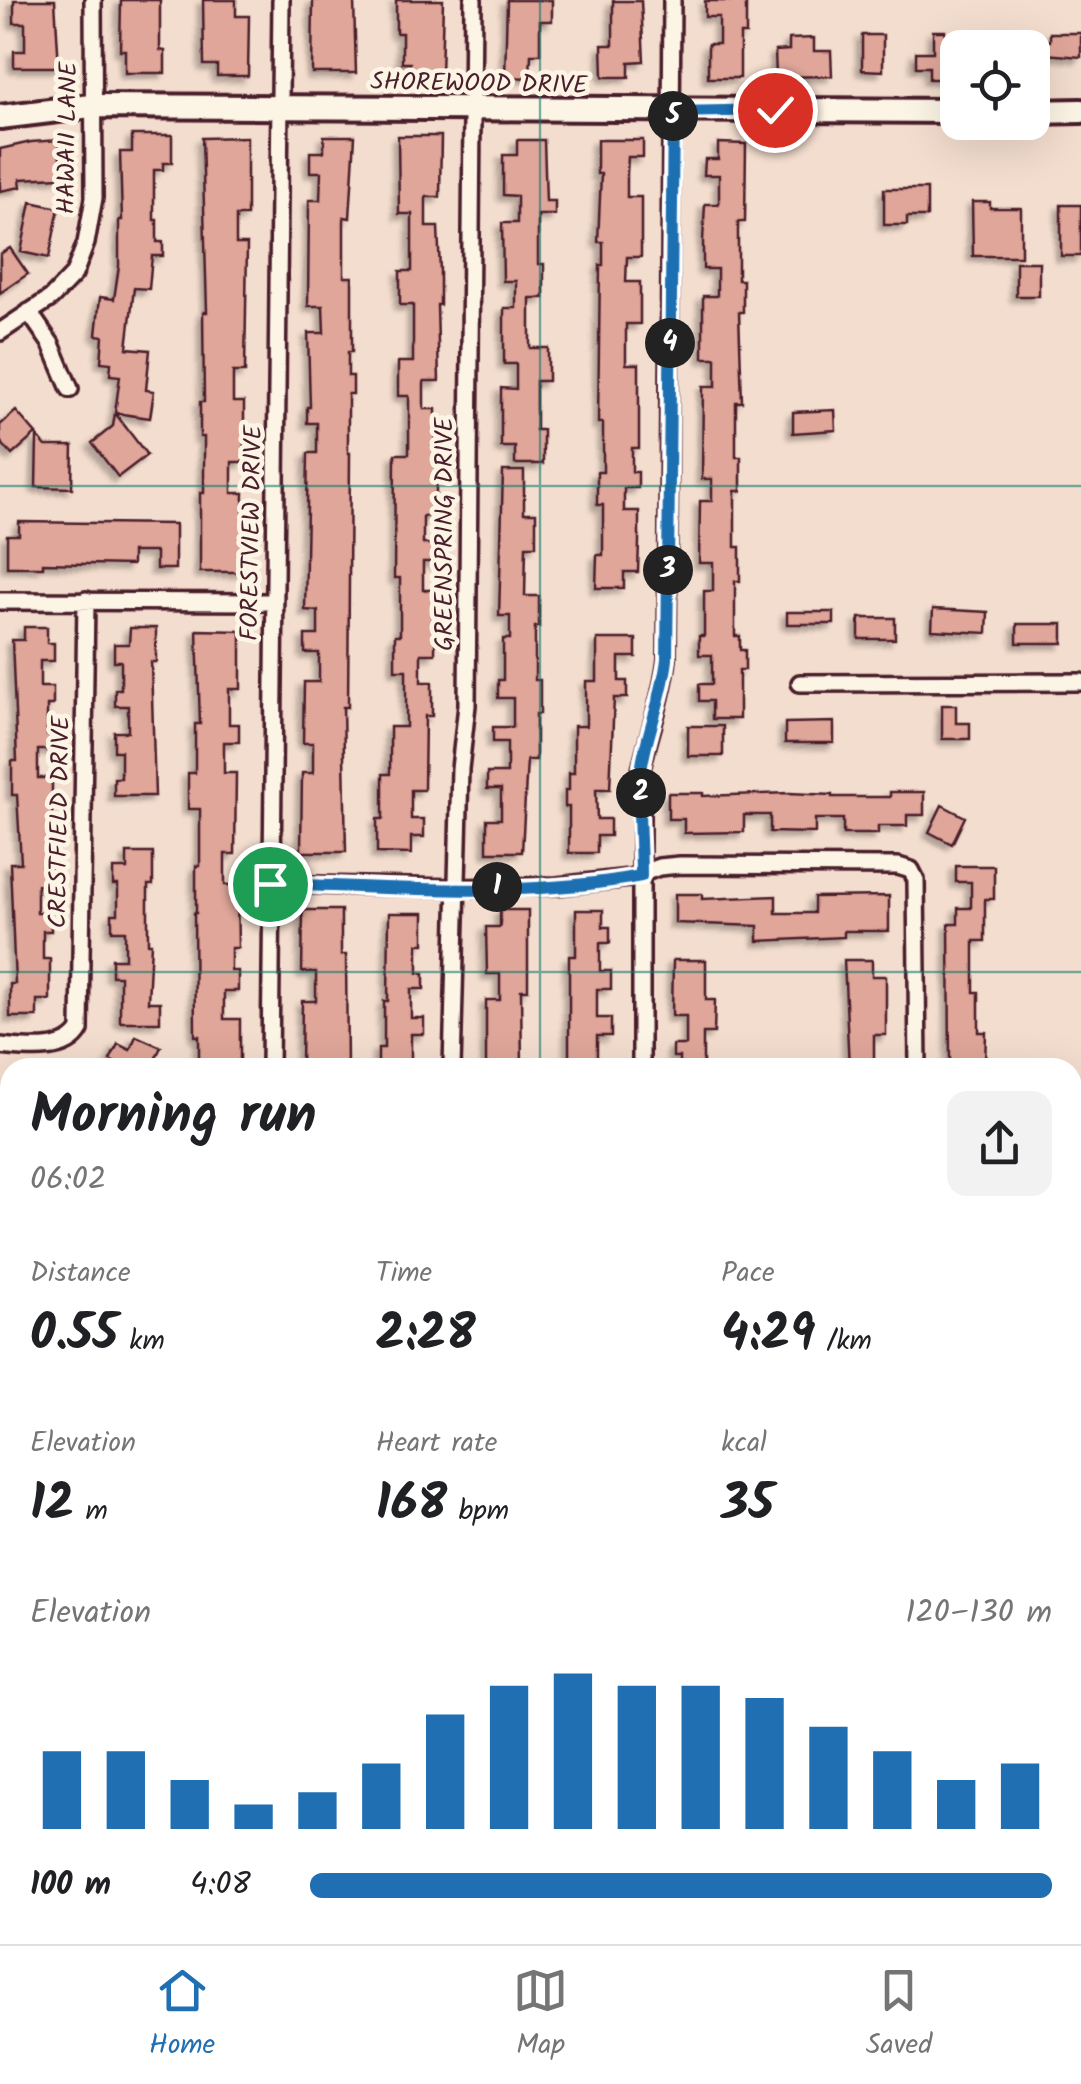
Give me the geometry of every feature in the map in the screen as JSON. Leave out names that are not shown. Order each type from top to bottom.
[{"type":"street","name":"HAWAII LANE","points":[[0,332],[51,298],[74,274],[86,243],[94,198],[93,0]]},
{"type":"street","name":"FORESTVIEW DRIVE","points":[[270,1058],[281,0]]},
{"type":"street","name":"GREENSPRING DRIVE","points":[[452,1058],[460,769],[467,705],[472,0]]},
{"type":"street","points":[[641,1058],[641,770],[650,728],[664,692],[667,659],[672,0]]},
{"type":"street","name":"SHOREWOOD DRIVE","points":[[0,117],[92,106],[940,111]]},
{"type":"street","points":[[1050,112],[1081,112]]},
{"type":"street","points":[[29,312],[51,344],[70,389]]},
{"type":"street","name":"CRESTFIELD DRIVE","points":[[0,1046],[54,1046],[71,1042],[80,1030],[86,600]]},
{"type":"street","points":[[0,601],[274,602]]},
{"type":"street","points":[[800,683],[1081,682]]},
{"type":"street","points":[[270,884],[556,886],[641,876],[659,867],[680,865],[898,866],[910,870],[916,880],[918,1058]]},
{"type":"building","points":[[14,0],[55,0],[59,67],[14,67],[14,51],[25,51],[25,23],[14,23]]},
{"type":"building","points":[[121,0],[160,0],[160,50],[165,51],[165,73],[125,73],[125,50],[120,50]]},
{"type":"building","points":[[203,0],[236,0],[236,16],[249,16],[248,76],[217,76],[217,65],[204,65]]},
{"type":"building","points":[[313,0],[354,0],[356,73],[312,73]]},
{"type":"building","points":[[396,0],[443,0],[441,77],[410,77],[410,63],[402,63],[402,33],[396,33]]},
{"type":"building","points":[[507,0],[552,0],[552,21],[540,21],[540,54],[531,54],[530,78],[505,77]]},
{"type":"building","points":[[613,1],[641,1],[644,61],[629,62],[629,77],[603,77],[602,45],[613,45]]},
{"type":"building","points":[[705,1],[746,1],[746,34],[740,34],[740,78],[708,78],[708,44],[719,44],[719,17],[705,17]]},
{"type":"building","points":[[933,31],[940,31],[940,79],[929,79],[929,67],[916,67],[916,52],[933,52]]},
{"type":"building","points":[[1050,33],[1081,33],[1081,57],[1050,54]]},
{"type":"building","points":[[862,35],[883,35],[883,71],[862,70]]},
{"type":"building","points":[[814,38],[814,51],[831,51],[832,76],[776,77],[775,51],[789,50],[789,39]]},
{"type":"building","points":[[132,135],[172,135],[172,163],[163,163],[163,170],[154,170],[154,220],[157,242],[163,242],[163,256],[152,256],[149,289],[134,288],[127,348],[150,350],[146,390],[154,391],[150,418],[115,413],[120,376],[110,375],[111,363],[101,362],[103,336],[96,335],[100,297],[114,299],[122,220],[120,152],[132,152]]},
{"type":"building","points":[[324,136],[355,136],[350,218],[344,217],[344,277],[352,277],[352,352],[348,352],[348,376],[353,376],[353,394],[348,394],[348,707],[343,707],[346,852],[301,852],[302,773],[313,773],[313,743],[303,743],[304,682],[319,682],[319,653],[305,653],[305,635],[318,635],[318,611],[305,610],[308,453],[317,453],[317,423],[307,423],[308,333],[324,333],[323,306],[308,306],[309,200],[320,200],[321,172],[310,172],[310,152],[324,152]]},
{"type":"building","points":[[398,136],[441,136],[440,197],[426,197],[426,227],[438,227],[440,271],[439,381],[424,381],[424,409],[436,409],[436,516],[423,516],[423,544],[437,544],[437,562],[423,562],[423,590],[436,590],[435,654],[421,654],[421,682],[432,682],[432,716],[425,716],[424,790],[411,790],[411,819],[424,819],[424,837],[411,837],[411,854],[377,853],[377,819],[383,819],[383,774],[390,774],[390,727],[406,727],[406,670],[395,670],[395,635],[400,635],[400,578],[394,578],[395,454],[409,454],[409,396],[398,396],[398,362],[413,362],[413,305],[400,305],[400,271],[412,271],[412,214],[399,214]]},
{"type":"building","points":[[247,137],[247,216],[236,216],[236,244],[247,244],[245,372],[233,372],[233,402],[244,402],[244,462],[232,462],[232,493],[244,493],[242,572],[200,572],[204,437],[200,437],[200,402],[204,402],[203,312],[207,312],[202,138]]},
{"type":"building","points":[[59,140],[61,177],[20,179],[21,187],[0,191],[0,149]]},
{"type":"building","points":[[517,140],[544,140],[546,201],[555,201],[555,215],[538,215],[538,264],[544,264],[544,298],[530,298],[530,348],[548,348],[548,381],[536,381],[536,430],[543,430],[543,464],[515,464],[515,447],[501,447],[501,388],[516,389],[516,364],[504,364],[504,308],[516,308],[516,281],[503,281],[502,223],[517,223],[517,196],[503,195],[503,155],[517,155]]},
{"type":"building","points":[[597,140],[643,140],[643,157],[628,157],[627,174],[627,197],[641,197],[641,257],[627,257],[626,282],[640,282],[640,324],[626,324],[626,364],[639,364],[639,448],[632,448],[632,472],[638,472],[638,488],[624,488],[624,511],[639,511],[639,542],[638,572],[624,572],[624,588],[596,588],[597,555],[603,555],[603,505],[597,505],[597,472],[603,472],[603,423],[598,423],[603,242],[598,242],[601,174],[597,174]]},
{"type":"building","points":[[718,143],[746,144],[745,222],[738,222],[738,280],[743,280],[743,312],[739,312],[742,402],[736,402],[736,457],[741,457],[741,491],[735,491],[735,547],[740,547],[740,581],[735,581],[735,636],[740,636],[740,650],[745,650],[745,670],[739,670],[739,719],[712,719],[712,701],[699,701],[699,684],[712,684],[712,655],[699,655],[699,636],[704,636],[704,591],[713,591],[713,563],[699,563],[700,501],[712,501],[712,479],[702,479],[703,386],[716,386],[716,358],[703,358],[703,296],[717,296],[717,269],[703,269],[703,241],[705,204],[719,204],[719,175],[704,175],[705,159],[718,159]]},
{"type":"building","points":[[884,189],[927,189],[927,217],[907,217],[907,225],[884,225]]},
{"type":"building","points":[[31,202],[59,208],[49,258],[21,252]]},
{"type":"building","points":[[972,202],[990,202],[990,208],[1021,208],[1021,256],[973,256]]},
{"type":"building","points":[[1061,205],[1081,205],[1081,256],[1061,256]]},
{"type":"building","points":[[10,248],[28,274],[0,293],[0,254]]},
{"type":"building","points":[[1016,262],[1039,262],[1039,296],[1016,296]]},
{"type":"building","points":[[835,410],[836,430],[793,433],[793,412]]},
{"type":"building","points":[[16,411],[36,434],[12,455],[0,441],[0,425]]},
{"type":"building","points":[[115,413],[147,455],[118,477],[92,443],[113,426]]},
{"type":"building","points":[[37,436],[46,446],[73,446],[72,488],[36,487]]},
{"type":"building","points":[[503,471],[524,471],[524,513],[536,513],[536,546],[526,546],[525,596],[539,596],[535,680],[540,680],[540,714],[536,714],[536,760],[527,760],[522,852],[487,852],[487,819],[501,819],[501,789],[487,789],[487,773],[507,773],[507,742],[493,742],[493,727],[513,727],[513,698],[498,698],[498,680],[503,680],[503,639],[510,639],[510,616],[499,616]]},
{"type":"building","points":[[19,522],[175,524],[175,569],[156,569],[156,552],[132,552],[132,565],[43,563],[43,567],[7,567],[7,535],[19,535]]},
{"type":"building","points":[[933,609],[988,612],[987,633],[932,630]]},
{"type":"building","points":[[787,612],[834,612],[834,624],[787,624]]},
{"type":"building","points":[[859,618],[895,618],[895,639],[859,639]]},
{"type":"building","points":[[1017,624],[1063,624],[1063,643],[1017,643]]},
{"type":"building","points":[[24,627],[47,627],[47,643],[54,643],[54,661],[40,661],[40,687],[53,687],[53,705],[47,705],[47,735],[53,735],[53,750],[38,750],[38,778],[52,778],[52,840],[46,840],[46,867],[52,867],[52,885],[37,885],[37,913],[51,913],[51,931],[43,931],[43,959],[50,959],[50,1000],[37,1000],[37,1017],[10,1017],[10,984],[15,984],[10,863],[21,863],[17,795],[12,795],[12,761],[17,761],[12,640],[24,640]]},
{"type":"building","points":[[130,628],[156,628],[156,662],[151,662],[155,796],[114,796],[114,778],[121,778],[121,751],[114,751],[114,732],[128,732],[128,706],[115,706],[115,689],[121,689],[121,661],[114,661],[114,644],[129,644]]},
{"type":"building","points":[[197,630],[241,631],[241,689],[229,689],[229,724],[239,724],[239,742],[224,742],[224,773],[236,773],[235,854],[225,854],[225,885],[237,885],[238,948],[231,948],[231,971],[238,971],[238,991],[224,991],[224,1019],[240,1019],[240,1058],[199,1058],[199,1036],[195,1036],[194,913],[196,866],[200,866],[200,809],[188,809],[188,773],[195,773],[195,724],[200,724]]},
{"type":"building","points":[[597,639],[636,639],[636,657],[619,657],[619,681],[627,681],[627,698],[614,698],[610,789],[596,789],[597,819],[610,819],[610,836],[597,836],[597,853],[569,853],[565,790],[569,790],[569,773],[574,773],[574,726],[586,726],[586,681],[597,681]]},
{"type":"building","points":[[942,705],[956,705],[956,723],[970,723],[970,739],[942,739]]},
{"type":"building","points":[[834,722],[834,743],[785,743],[785,723]]},
{"type":"building","points":[[688,726],[723,726],[723,756],[688,756]]},
{"type":"building","points":[[890,792],[924,792],[924,815],[907,815],[907,826],[878,826],[878,834],[843,834],[843,819],[815,819],[815,833],[770,832],[770,815],[744,815],[744,832],[684,833],[684,819],[668,819],[668,793],[890,797]]},
{"type":"building","points":[[942,805],[965,817],[952,844],[929,832]]},
{"type":"building","points":[[127,853],[153,853],[153,885],[148,885],[148,1002],[160,1002],[160,1022],[120,1022],[120,976],[112,976],[112,959],[125,959],[125,931],[112,931],[112,914],[118,914],[118,885],[113,885],[113,869],[127,869]]},
{"type":"building","points":[[956,866],[994,866],[994,899],[985,899],[985,941],[974,941],[974,992],[979,992],[979,1032],[986,1032],[985,1058],[950,1058],[949,924],[958,924],[958,908],[971,908],[971,882],[956,882]]},
{"type":"building","points":[[675,894],[702,894],[702,899],[776,896],[776,913],[814,913],[814,897],[889,896],[889,931],[844,931],[844,937],[758,941],[758,926],[675,923]]},
{"type":"building","points":[[303,910],[341,910],[341,955],[346,955],[347,1058],[301,1058],[302,1001],[316,1001],[316,972],[302,972]]},
{"type":"building","points":[[500,910],[528,910],[528,990],[521,990],[522,1058],[486,1058],[486,1000],[500,1000],[500,974],[487,974],[486,927],[500,927]]},
{"type":"building","points":[[576,910],[603,910],[603,927],[610,927],[610,943],[600,943],[600,971],[611,971],[611,989],[597,989],[597,1018],[611,1018],[611,1036],[597,1036],[597,1058],[569,1058],[569,956],[576,956]]},
{"type":"building","points":[[389,913],[424,913],[424,944],[418,944],[418,973],[424,973],[424,989],[411,989],[411,1018],[424,1018],[424,1034],[411,1034],[411,1058],[378,1058],[378,1048],[384,1048],[384,1001],[388,1001]]},
{"type":"building","points":[[673,960],[706,960],[706,1000],[715,1000],[714,1033],[703,1033],[703,1058],[673,1057],[673,1045],[686,1045],[686,1016],[672,1016]]},
{"type":"building","points":[[844,960],[872,960],[872,976],[886,976],[886,1035],[874,1035],[874,1058],[849,1058]]},
{"type":"building","points":[[136,1036],[161,1047],[156,1058],[111,1058],[118,1044],[130,1050]]},
{"type":"route","points":[[270,884],[556,886],[641,876],[641,770],[650,728],[664,692],[667,659],[673,112],[775,110]]}]
